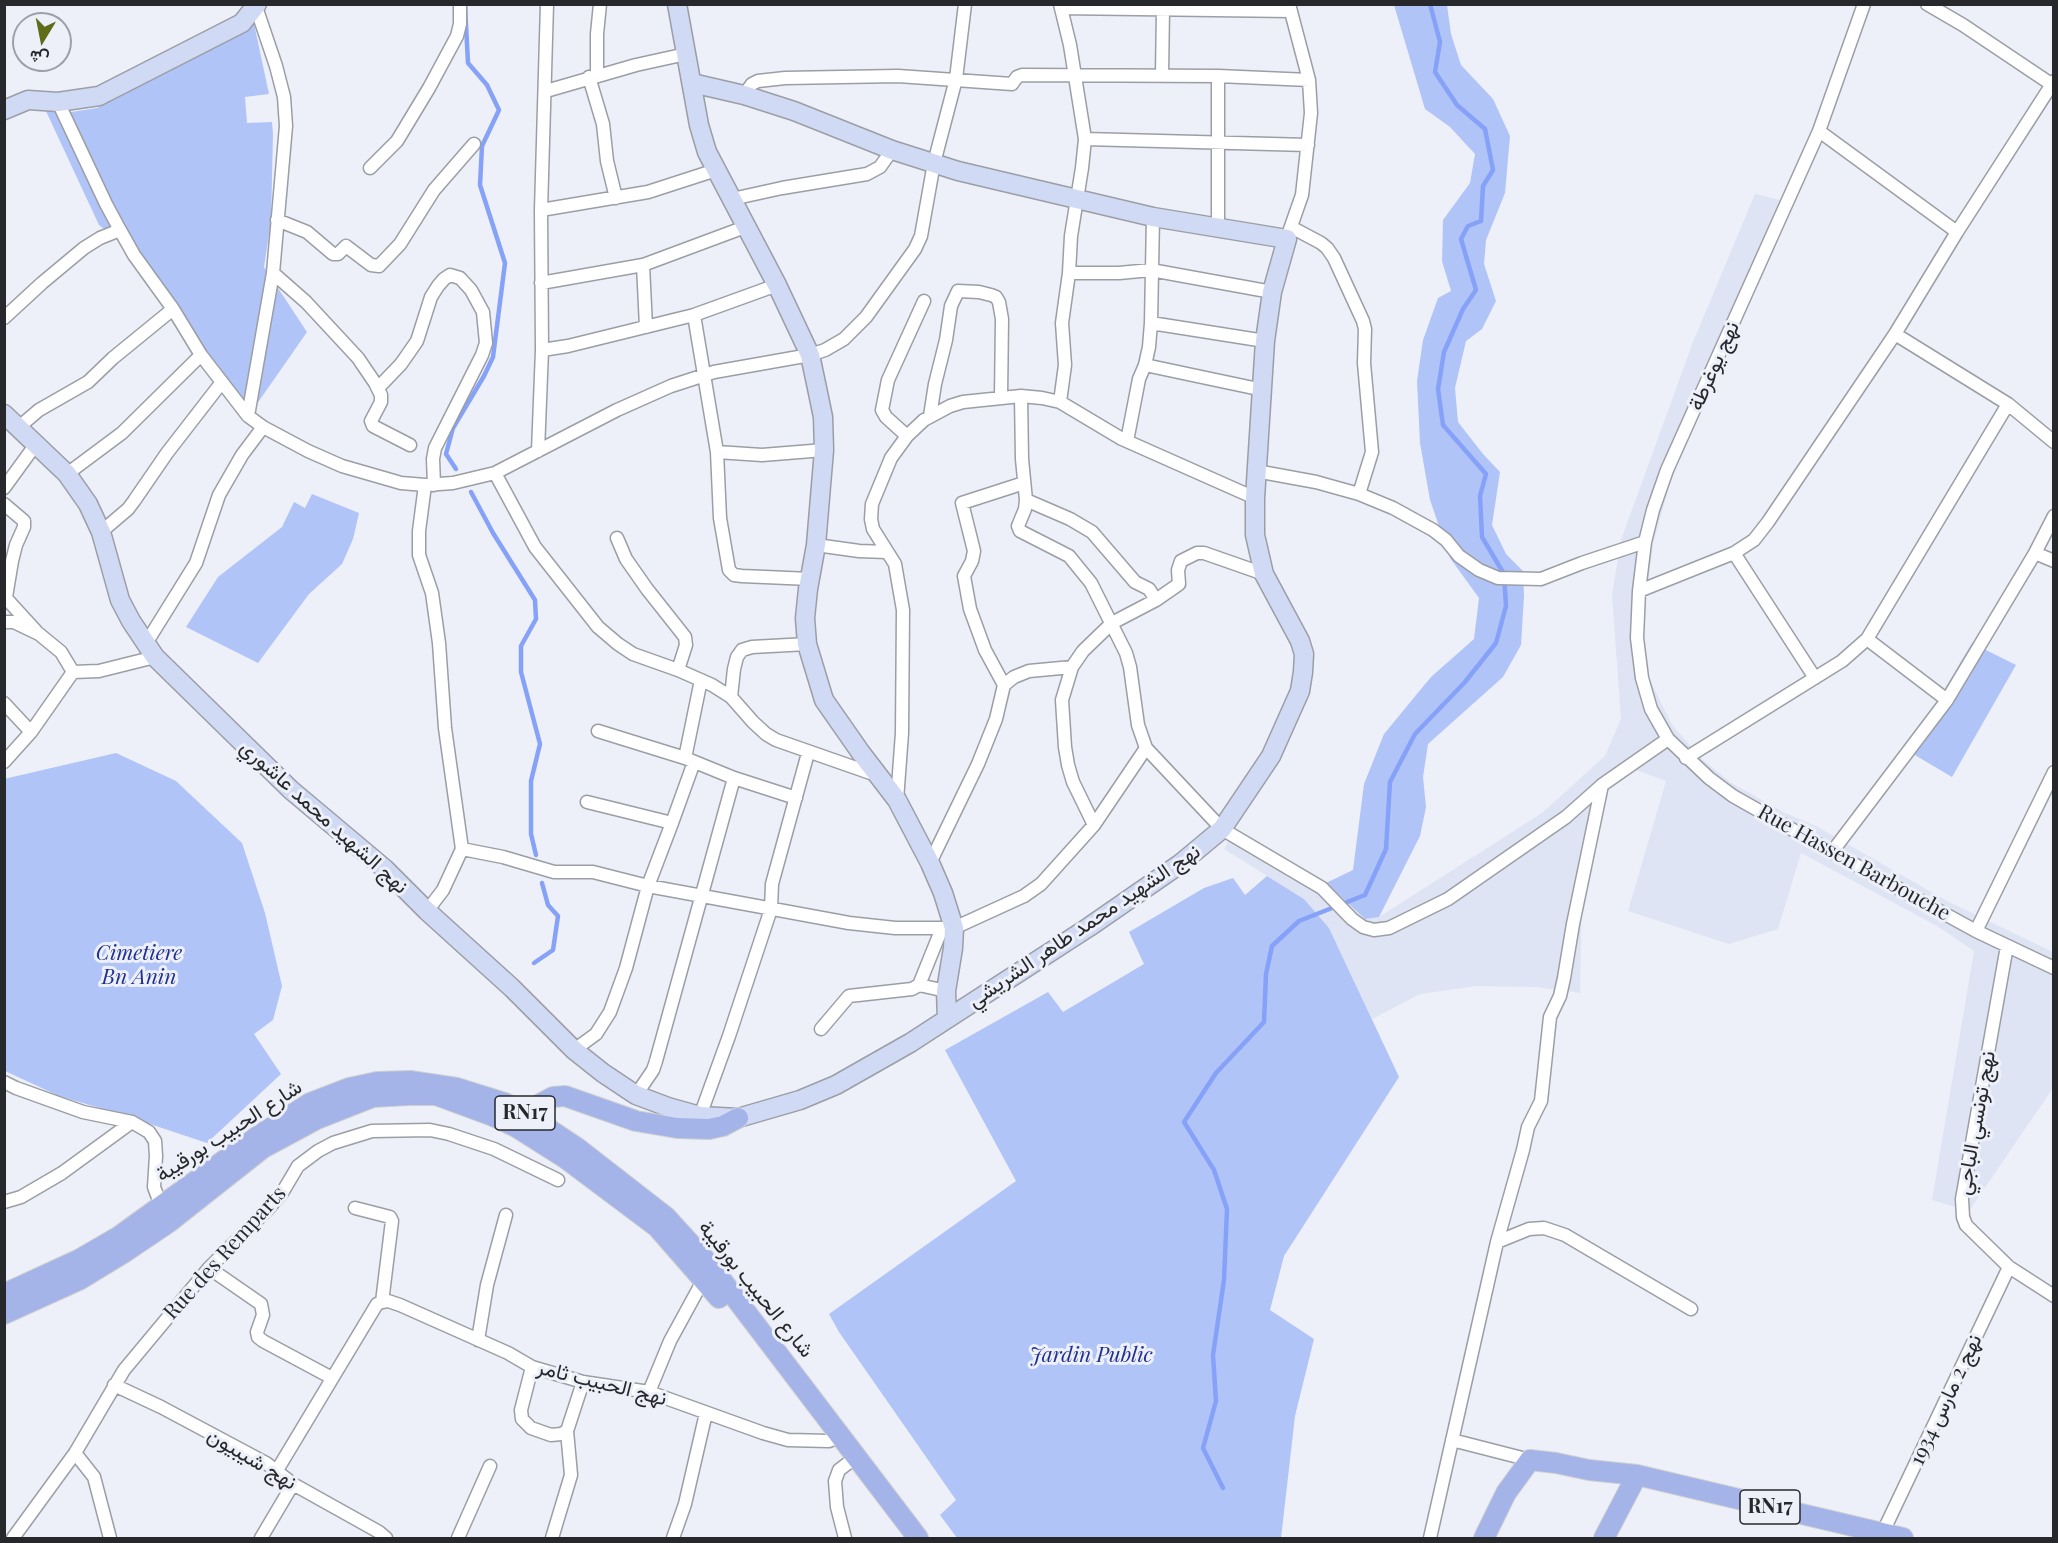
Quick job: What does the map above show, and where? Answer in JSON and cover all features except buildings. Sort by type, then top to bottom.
[{"type":"main road","name":"شارع الحبيب بورقيبة","points":[[4,1314],[79,1280],[164,1214],[255,1138],[310,1103],[349,1088],[410,1081],[437,1084],[485,1095],[506,1103],[521,1120],[584,1154],[666,1217],[835,1438],[906,1539]]},
{"type":"main road","points":[[521,1120],[553,1097],[565,1096],[636,1120],[677,1128],[709,1129],[738,1119]]},
{"type":"main road","name":"شارع الحبيب بورقيبة","points":[[4,1294],[80,1259],[164,1214]]},
{"type":"main road","name":"شارع الحبيب بورقيبة","points":[[851,1460],[918,1539]]},
{"type":"main road","points":[[1484,1539],[1506,1493],[1530,1460],[1556,1462],[1589,1470],[1637,1474],[1604,1539]]},
{"type":"main road","name":"RN17","points":[[1637,1474],[1903,1539]]},
{"type":"street","points":[[370,168],[397,141],[429,88],[457,36],[460,24],[460,4]]},
{"type":"street","points":[[538,451],[542,350],[542,210],[547,4]]},
{"type":"street","points":[[600,4],[593,76],[603,124],[607,161],[616,198]]},
{"type":"street","points":[[677,4],[699,125],[707,152],[777,285],[810,355],[823,417],[824,450],[816,545],[805,618],[807,644],[824,700],[897,800],[943,892],[953,948],[946,991],[947,1019]]},
{"type":"street","points":[[58,102],[106,204],[134,255],[173,309],[201,355],[249,416],[263,427],[342,466],[401,483],[429,485],[453,483],[495,473],[617,410],[671,386],[704,375],[810,355],[825,350],[844,339],[866,317],[915,249],[921,236],[934,163],[956,79],[965,4]]},
{"type":"street","name":"نهج يوغرطة","points":[[1668,739],[1651,709],[1642,678],[1637,638],[1639,591],[1645,542],[1653,510],[1667,470],[1819,131],[1863,4]]},
{"type":"street","points":[[1639,591],[1734,553],[1754,540],[1895,334],[2052,83],[1927,4]]},
{"type":"street","points":[[4,110],[28,100],[58,102],[99,96],[242,23],[256,6]]},
{"type":"street","points":[[249,416],[273,273],[286,126],[284,97],[256,6]]},
{"type":"street","points":[[1060,402],[1065,365],[1062,323],[1085,139],[1076,75],[1061,6],[1290,8],[1309,80],[1311,112],[1302,195],[1289,233]]},
{"type":"street","points":[[1162,8],[1162,76]]},
{"type":"street","points":[[546,91],[593,76],[686,54]]},
{"type":"street","points":[[744,95],[752,84],[758,81],[785,78],[898,76],[1012,84],[1018,75],[1218,76],[1309,80]]},
{"type":"street","points":[[1218,76],[1218,226]]},
{"type":"street","points":[[692,83],[744,95],[828,123],[892,150],[958,171],[1153,217],[1289,233],[1321,243],[1334,258],[1365,329],[1364,363],[1372,452],[1359,494]]},
{"type":"street","points":[[1819,131],[1957,232]]},
{"type":"street","points":[[1085,139],[1308,145]]},
{"type":"street","points":[[277,220],[307,232],[333,254],[338,254],[346,246],[371,265],[379,266],[400,244],[434,190],[474,144]]},
{"type":"street","points":[[732,199],[867,174],[880,167],[892,150]]},
{"type":"street","points":[[542,210],[648,192],[716,170]]},
{"type":"street","points":[[1127,441],[1139,379],[1149,347],[1153,217]]},
{"type":"street","points":[[541,283],[643,265],[746,227]]},
{"type":"street","points":[[4,318],[84,248],[120,230]]},
{"type":"street","name":"نهج الشهيد محمد طاهر الشريشي","points":[[738,1119],[800,1100],[836,1084],[910,1043],[1143,891],[1222,829],[1271,756],[1300,691],[1304,654],[1300,641],[1264,574],[1256,535],[1254,498],[1265,341],[1272,292],[1289,233]]},
{"type":"street","points":[[643,265],[645,327]]},
{"type":"street","points":[[1069,273],[1119,273],[1151,270],[1272,292]]},
{"type":"street","points":[[273,273],[306,302],[358,358],[378,388],[381,402],[371,421],[372,424],[380,431],[410,445]]},
{"type":"street","points":[[378,388],[401,364],[417,341],[431,297],[438,286],[450,275],[460,278],[471,290],[483,312],[486,343],[435,448],[419,531],[419,555],[432,593],[440,643],[446,728],[462,849],[442,890],[427,911]]},
{"type":"street","points":[[542,350],[568,346],[694,315],[777,285]]},
{"type":"street","points":[[930,416],[951,306],[958,291],[991,295],[999,302],[1002,319],[1001,397]]},
{"type":"street","points":[[907,436],[886,417],[882,410],[888,380],[924,301]]},
{"type":"street","points":[[19,427],[39,410],[88,382],[102,367],[173,309]]},
{"type":"street","points":[[694,315],[717,452],[720,518],[729,570],[734,575],[742,576],[810,579]]},
{"type":"street","points":[[1151,323],[1265,341]]},
{"type":"street","points":[[1895,334],[2008,404],[2054,442]]},
{"type":"street","points":[[67,474],[122,433],[201,355]]},
{"type":"street","points":[[1145,365],[1263,390]]},
{"type":"street","points":[[101,532],[128,509],[166,453],[222,382]]},
{"type":"street","points":[[1021,396],[1026,500],[1018,526],[1020,531],[1069,556],[1091,583],[1112,623],[1130,667],[1138,725],[1146,748],[1222,829],[1322,888],[1363,927],[1374,930],[1389,928],[1448,899],[1566,818],[1602,785],[1668,739]]},
{"type":"street","points":[[897,800],[902,733],[903,610],[895,564],[873,529],[872,504],[891,458],[907,436],[930,416],[950,406],[1001,397],[1021,396],[1060,402],[1127,441],[1254,498]]},
{"type":"street","points":[[1686,758],[1842,661],[1867,639],[2008,404]]},
{"type":"street","name":"نهج الشهيد محمد عاشوري","points":[[4,414],[67,474],[88,504],[101,532],[120,600],[150,651],[291,790],[385,869],[427,911],[512,988],[574,1050],[603,1073],[636,1095],[668,1107],[700,1116],[738,1119]]},
{"type":"street","points":[[73,672],[99,671],[150,651],[196,563],[219,495],[236,464],[263,427]]},
{"type":"street","points":[[4,488],[36,444]]},
{"type":"street","points":[[717,452],[762,454],[824,450]]},
{"type":"street","points":[[1256,471],[1316,482],[1359,494],[1393,508],[1433,530],[1479,570],[1498,578],[1541,579],[1645,542]]},
{"type":"street","points":[[495,473],[535,547],[598,627],[633,654],[701,680],[731,697],[766,734],[776,740],[808,753],[880,776]]},
{"type":"street","points":[[1004,686],[985,650],[970,609],[964,576],[972,561],[974,551],[962,502],[1024,483]]},
{"type":"street","points":[[1026,500],[1070,519],[1092,532],[1135,582],[1149,589],[1156,600]]},
{"type":"street","points":[[4,504],[24,521],[12,561],[5,597],[39,634],[61,652],[73,672]]},
{"type":"street","points":[[1832,852],[1947,700],[2035,553],[2054,516]]},
{"type":"street","points":[[617,538],[626,559],[646,589],[685,637],[686,645],[678,670]]},
{"type":"street","points":[[816,545],[887,552]]},
{"type":"street","points":[[1094,825],[1073,782],[1065,747],[1062,700],[1072,667],[1083,651],[1112,623],[1156,600],[1179,584],[1178,570],[1181,561],[1197,553],[1217,556],[1264,574]]},
{"type":"street","points":[[1734,553],[1815,678]]},
{"type":"street","points":[[2035,553],[2054,561]]},
{"type":"street","points":[[4,622],[14,622],[39,634]]},
{"type":"street","points":[[1867,639],[1947,700]]},
{"type":"street","points":[[731,697],[736,657],[742,650],[752,647],[807,644]]},
{"type":"street","points":[[930,863],[978,764],[996,719],[1004,686],[1014,677],[1029,671],[1072,667]]},
{"type":"street","points":[[4,762],[31,732],[73,672]]},
{"type":"street","points":[[574,1050],[596,1034],[610,1012],[626,968],[648,886],[672,823],[689,760],[701,680]]},
{"type":"street","points":[[4,703],[31,732]]},
{"type":"street","points":[[598,731],[796,798]]},
{"type":"street","name":"Rue Hassen Barbouche","points":[[1668,739],[1686,758],[1733,796],[1976,931],[2054,968]]},
{"type":"street","points":[[462,849],[503,857],[554,872],[593,872],[648,886],[849,923],[895,928],[948,928],[1023,896],[1041,884],[1094,825],[1146,748]]},
{"type":"street","points":[[700,1116],[771,909],[772,884],[808,753]]},
{"type":"street","points":[[1976,931],[2054,772]]},
{"type":"street","points":[[636,1095],[656,1061],[734,778]]},
{"type":"street","points":[[1430,1539],[1497,1242],[1528,1127],[1541,1101],[1550,1017],[1560,996],[1602,785]]},
{"type":"street","points":[[587,802],[672,823]]},
{"type":"street","points":[[821,1029],[849,996],[912,989],[919,985],[948,928]]},
{"type":"street","name":"نهج تونسي الباجي","points":[[2007,946],[1962,1207],[1966,1225],[2009,1267],[2054,1296]]},
{"type":"street","points":[[919,985],[946,991]]},
{"type":"street","points":[[4,1082],[83,1112],[132,1122],[149,1132],[154,1141],[156,1156],[154,1187],[164,1214]]},
{"type":"street","points":[[4,1202],[21,1197],[62,1173],[132,1122]]},
{"type":"street","name":"Rue des Remparts","points":[[13,1539],[75,1453],[124,1370],[209,1268],[282,1193],[297,1166],[333,1143],[372,1131],[430,1130],[449,1134],[504,1154],[558,1180]]},
{"type":"street","points":[[276,1472],[377,1304],[382,1302],[392,1221],[390,1217],[355,1208]]},
{"type":"street","points":[[478,1340],[488,1285],[506,1215]]},
{"type":"street","points":[[1497,1242],[1529,1229],[1544,1228],[1565,1236],[1691,1309]]},
{"type":"street","name":"نهج 2 مارس 1934","points":[[1882,1534],[2009,1267]]},
{"type":"street","points":[[209,1268],[261,1304],[263,1315],[257,1332],[258,1337],[332,1378]]},
{"type":"street","points":[[649,1392],[670,1341],[707,1272]]},
{"type":"street","name":"نهج الحبيب ثامر","points":[[382,1302],[388,1301],[400,1305],[508,1353],[532,1367],[583,1382],[649,1392],[788,1440],[835,1438]]},
{"type":"street","points":[[532,1367],[520,1410],[522,1419],[531,1428],[551,1435],[567,1431]]},
{"type":"street","points":[[552,1539],[571,1475],[567,1431],[583,1382]]},
{"type":"street","name":"نهج شيبيون","points":[[114,1385],[161,1407],[266,1464],[292,1484],[379,1532],[386,1539]]},
{"type":"street","points":[[673,1539],[685,1504],[706,1413]]},
{"type":"street","points":[[1452,1440],[1530,1460]]},
{"type":"street","points":[[75,1453],[94,1477],[110,1539]]},
{"type":"street","points":[[845,1539],[834,1490],[837,1474],[851,1460]]},
{"type":"street","points":[[458,1539],[489,1466]]},
{"type":"street","points":[[261,1539],[292,1484]]},
{"type":"shaded area","points":[[1755,194],[1784,201],[1671,479],[1653,544],[1641,635],[1648,676],[1672,725],[1702,759],[1730,782],[1785,813],[1816,826],[1947,901],[2053,952],[2053,1088],[1969,1211],[1932,1200],[1974,951],[1937,926],[1801,853],[1778,929],[1729,944],[1628,911],[1666,781],[1633,769],[1602,796],[1582,890],[1580,993],[1536,987],[1477,986],[1420,994],[1372,1019],[1329,928],[1304,899],[1224,849],[1235,829],[1326,883],[1364,919],[1379,917],[1542,813],[1605,756],[1621,719],[1612,595],[1621,540],[1693,342]]},
{"type":"green space","points":[[1394,5],[1447,5],[1451,34],[1461,65],[1493,99],[1510,136],[1505,193],[1486,240],[1484,264],[1496,301],[1482,329],[1466,341],[1455,388],[1458,422],[1500,472],[1492,525],[1506,554],[1523,571],[1524,596],[1521,645],[1503,677],[1428,744],[1423,777],[1426,807],[1420,836],[1379,917],[1365,919],[1326,883],[1353,870],[1364,784],[1384,734],[1431,677],[1474,639],[1479,598],[1450,558],[1430,500],[1420,443],[1417,381],[1423,340],[1438,298],[1451,291],[1442,261],[1443,220],[1470,183],[1475,154],[1450,127],[1425,109]]},
{"type":"green space","points":[[253,19],[269,94],[245,97],[247,123],[272,122],[273,134],[271,221],[264,267],[307,332],[252,411],[217,381],[133,252],[99,225],[45,109],[71,112],[97,108]]},
{"type":"green space","points":[[312,494],[359,513],[353,539],[342,564],[309,594],[258,663],[186,627],[218,577],[282,527],[294,502],[305,508]]},
{"type":"green space","points":[[1972,643],[2016,665],[1952,777],[1908,751]]},
{"type":"green space","name":"Cimetiere Bn Anin","points":[[116,753],[176,781],[242,843],[265,913],[282,986],[273,1020],[254,1034],[281,1074],[207,1143],[59,1096],[5,1071],[4,779]]},
{"type":"green space","name":"Jardin Public","points":[[1267,876],[1304,899],[1329,928],[1399,1077],[1284,1256],[1270,1310],[1314,1339],[1295,1416],[1281,1538],[957,1538],[940,1515],[956,1500],[839,1332],[829,1314],[1016,1181],[945,1050],[1048,992],[1063,1012],[1144,964],[1129,932],[1204,888],[1233,878],[1245,895]]},
{"type":"waterway","points":[[1223,1488],[1203,1448],[1216,1401],[1213,1355],[1224,1280],[1227,1209],[1214,1170],[1184,1122],[1216,1073],[1264,1022],[1266,974],[1272,946],[1299,921],[1365,895],[1386,849],[1390,782],[1415,734],[1465,682],[1496,643],[1506,606],[1504,574],[1482,537],[1480,496],[1486,474],[1443,425],[1438,389],[1444,352],[1463,309],[1476,290],[1461,239],[1468,226],[1481,221],[1483,186],[1493,170],[1485,129],[1457,105],[1435,72],[1440,42],[1430,4]]},
{"type":"waterway","points":[[456,469],[446,454],[453,428],[493,357],[505,263],[480,185],[482,146],[499,110],[487,85],[468,63],[465,6]]},
{"type":"waterway","points":[[471,492],[493,533],[535,600],[536,619],[521,646],[521,672],[540,744],[531,781],[531,834],[536,855]]},
{"type":"waterway","points":[[534,963],[553,950],[558,916],[548,905],[542,883]]}]
